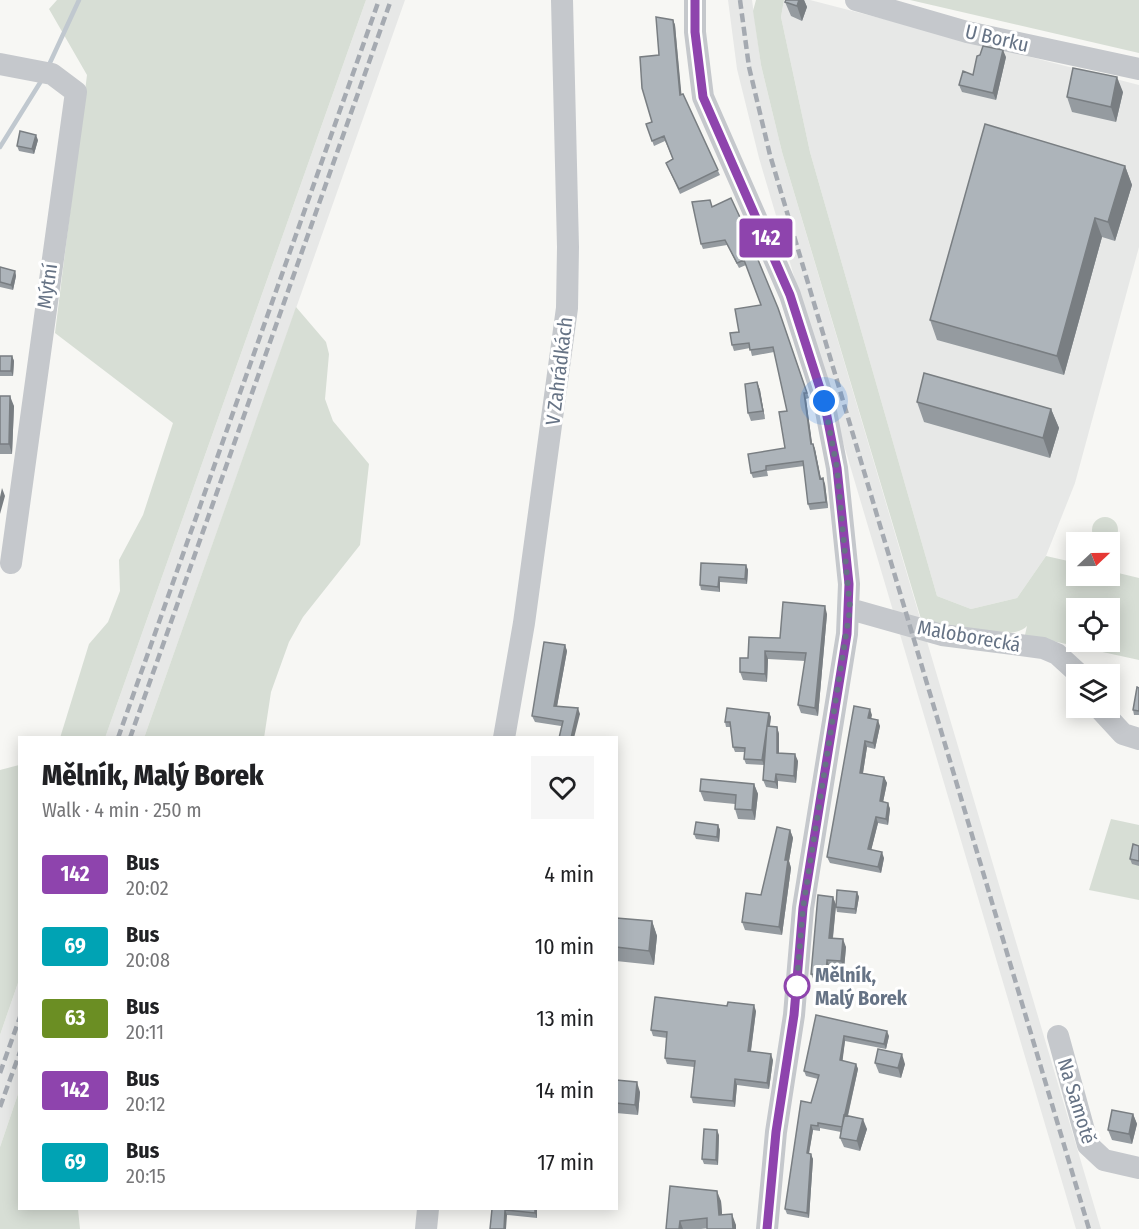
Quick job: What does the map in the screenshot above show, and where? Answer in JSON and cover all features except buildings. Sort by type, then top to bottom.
[{"type":"street","name":"V Zahrádkách","points":[[504,736],[524,623],[567,308],[568,247],[562,0]]},
{"type":"street","points":[[695,0],[695,32],[703,97],[790,295],[824,401],[837,468],[850,609],[803,908],[794,1015],[776,1132],[767,1229]]},
{"type":"street","name":"U Borku","points":[[856,0],[967,32],[1139,69]]},
{"type":"street","name":"Mýtní","points":[[0,64],[52,74],[76,92],[11,563]]},
{"type":"street","name":"Maloborecká","points":[[850,609],[942,635],[1043,648],[1063,658],[1069,664]]},
{"type":"street","points":[[1106,718],[1123,734],[1139,739]]},
{"type":"street","name":"Na Samotě","points":[[1058,1036],[1088,1145],[1097,1156],[1104,1160],[1139,1168]]},
{"type":"street","points":[[426,1229],[428,1210]]},
{"type":"shaded area","points":[[57,0],[366,0],[106,736],[61,736],[89,644],[108,622],[120,591],[119,560],[143,515],[173,423],[55,333],[87,75],[49,9]]},
{"type":"shaded area","points":[[366,0],[405,0],[145,736],[106,736]]},
{"type":"shaded area","points":[[728,0],[752,0],[761,65],[782,152],[1101,1229],[1076,1229],[759,158],[737,69]]},
{"type":"shaded area","points":[[756,0],[784,0],[781,17],[810,152],[937,596],[971,609],[1017,598],[1046,556],[1066,561],[1066,586],[1120,586],[1120,573],[1139,578],[1139,660],[1103,652],[1120,652],[1120,598],[1066,598],[1066,644],[1025,635],[1027,626],[1018,631],[992,633],[959,629],[921,619],[782,152],[761,65],[753,11]]},
{"type":"shaded area","points":[[784,0],[810,0],[1139,85],[1139,247],[1075,483],[1046,556],[1017,598],[971,609],[937,596],[810,152],[781,17]]},
{"type":"shaded area","points":[[910,0],[1139,0],[1139,53]]},
{"type":"shaded area","points":[[296,307],[326,342],[329,354],[325,399],[333,421],[369,464],[360,545],[303,617],[289,642],[271,692],[264,736],[145,736]]},
{"type":"shaded area","points":[[1100,518],[1110,518],[1117,525],[1118,532],[1092,532],[1093,525]]},
{"type":"shaded area","points":[[18,765],[18,983],[0,1035],[0,770]]},
{"type":"shaded area","points":[[1111,819],[1139,825],[1139,900],[1089,890]]},
{"type":"shaded area","points":[[18,983],[18,1094],[0,1147],[0,1035]]},
{"type":"shaded area","points":[[18,1094],[18,1210],[78,1210],[80,1229],[0,1229],[0,1147]]},
{"type":"waterway","points":[[48,67],[79,0]]},
{"type":"waterway","points":[[0,147],[43,78]]},
{"type":"railway","points":[[119,736],[379,0]]},
{"type":"railway","points":[[131,736],[391,0]]},
{"type":"railway","points":[[740,0],[749,67],[770,155],[1089,1229]]},
{"type":"railway","points":[[0,1073],[18,1023]]},
{"type":"railway","points":[[0,1107],[18,1058]]},
{"type":"bus line","name":"142","points":[[695,0],[698,69],[703,97],[760,222],[790,295],[824,401],[837,468],[849,584],[850,609],[847,634],[803,908],[794,1015],[770,1178],[767,1229]]},
{"type":"place","name":"Mělník, Malý Borek","points":[[797,986]]},
{"type":"route","points":[[797,986],[796,993],[803,908],[850,609],[837,468],[824,401]]}]
